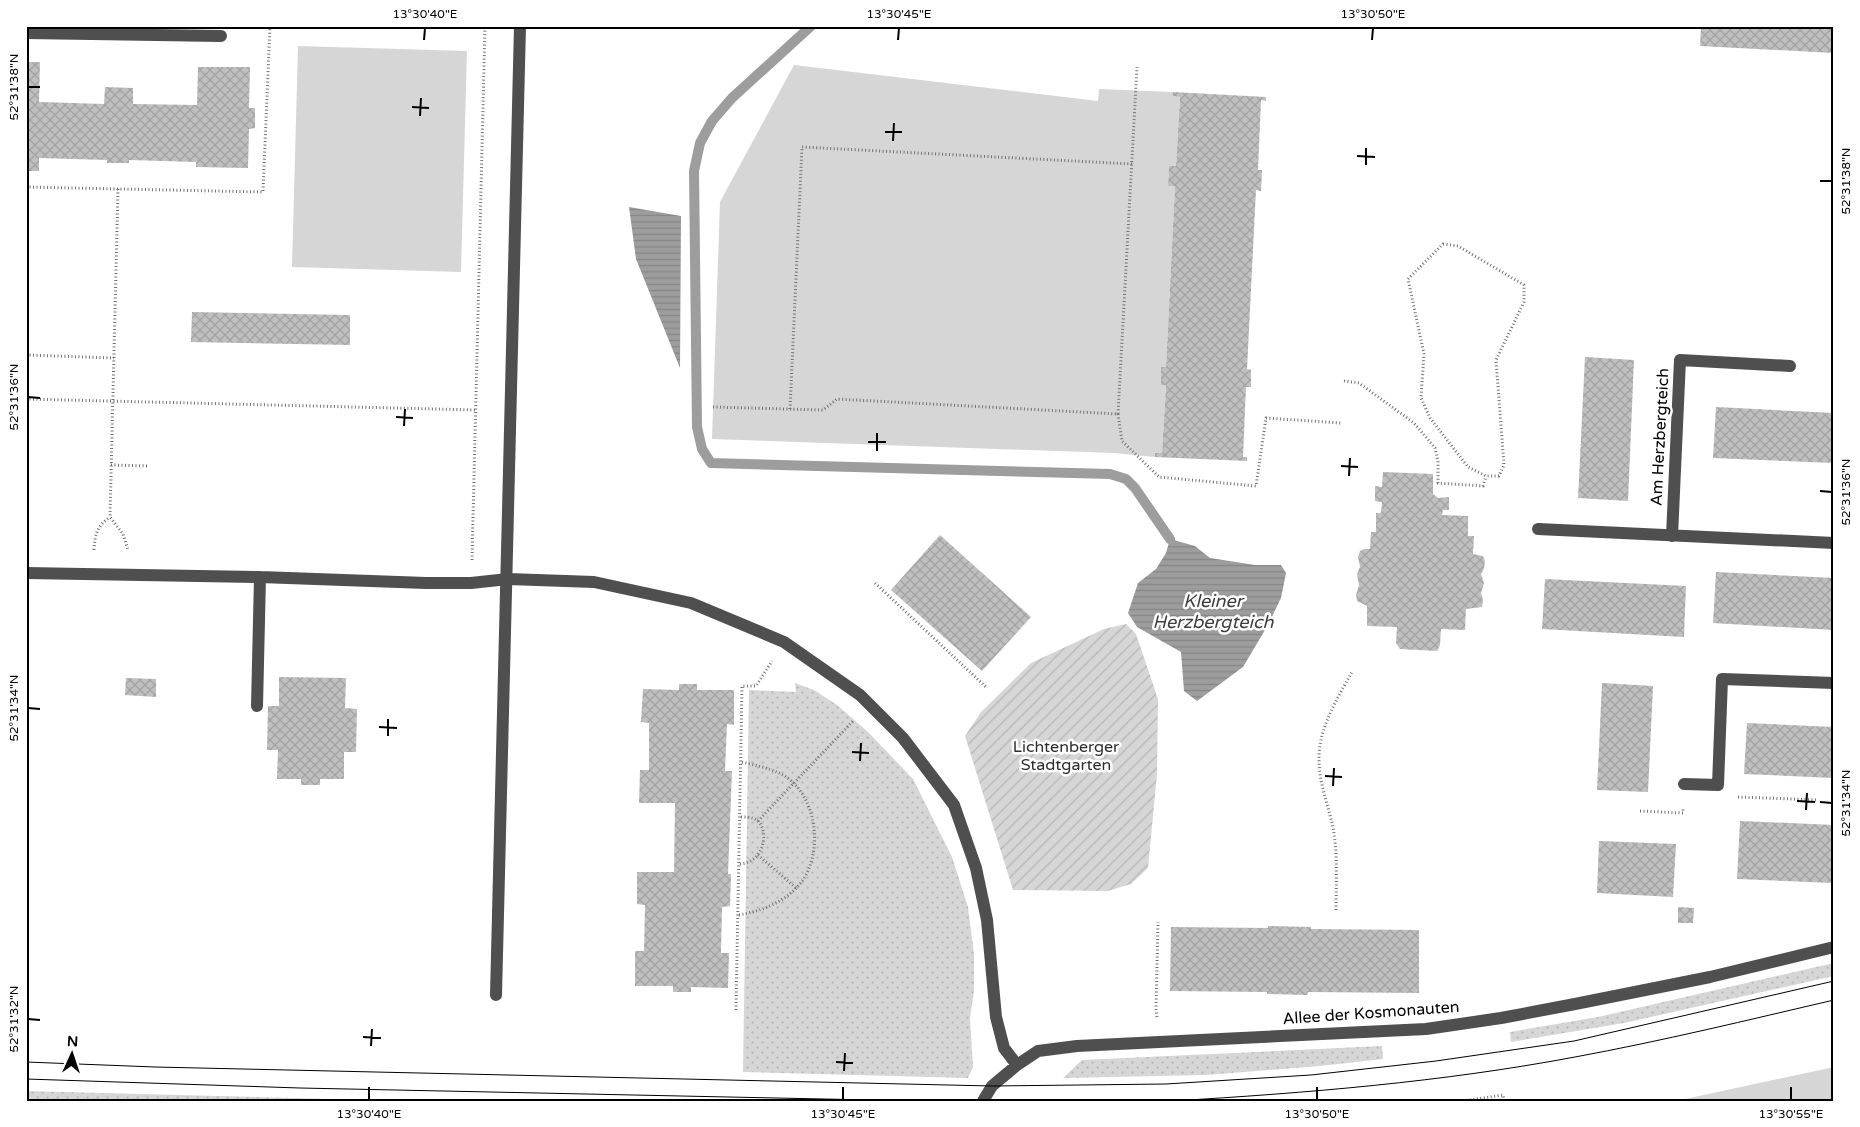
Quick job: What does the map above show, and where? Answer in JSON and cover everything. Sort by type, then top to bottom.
[{"type":"street","points":[[496,995],[508,579],[520,26]]},
{"type":"street","points":[[26,32],[221,36]]},
{"type":"street","name":"Am Herzbergteich","points":[[1672,536],[1680,360],[1790,366]]},
{"type":"street","points":[[1538,529],[1834,543]]},
{"type":"street","points":[[26,572],[471,583],[508,579],[594,582],[691,603],[784,642],[860,695],[903,738],[954,804],[976,868],[987,920],[996,1017],[1004,1048],[1017,1065]]},
{"type":"street","points":[[257,706],[260,577]]},
{"type":"street","points":[[1684,784],[1718,785],[1722,679],[1834,683]]},
{"type":"street","name":"Allee der Kosmonauten","points":[[984,1101],[992,1086],[1017,1065],[1038,1051],[1077,1046],[1426,1028],[1492,1019],[1710,977],[1834,947]]},
{"type":"path","points":[[26,187],[264,192],[270,26]]},
{"type":"path","points":[[471,583],[485,26]]},
{"type":"path","points":[[1137,66],[1118,414],[1122,441],[1160,477],[1256,486],[1266,418],[1341,422]]},
{"type":"path","points":[[790,409],[802,148],[1132,164]]},
{"type":"path","points":[[118,189],[110,517],[123,534],[128,548],[126,574]]},
{"type":"path","points":[[1443,244],[1458,246],[1524,286],[1524,302],[1496,360],[1504,465],[1500,476],[1486,476],[1468,467],[1430,418],[1421,398],[1424,354],[1408,279],[1443,244]]},
{"type":"path","points":[[26,355],[114,358]]},
{"type":"path","points":[[1344,381],[1359,383],[1414,423],[1435,448],[1438,461],[1438,483],[1483,486],[1486,476]]},
{"type":"path","points":[[26,399],[476,410]]},
{"type":"path","points":[[713,407],[823,410],[837,399],[1118,414]]},
{"type":"path","points":[[111,465],[150,466]]},
{"type":"path","points":[[93,574],[95,534],[100,524],[110,517]]},
{"type":"path","points":[[875,583],[987,688]]},
{"type":"path","points":[[736,1010],[742,686],[756,686],[784,642]]},
{"type":"path","points":[[1336,910],[1336,856],[1333,828],[1321,781],[1318,759],[1323,734],[1332,707],[1352,672]]},
{"type":"path","points":[[758,820],[870,705]]},
{"type":"path","points":[[738,915],[769,907],[796,888],[801,883],[809,865],[815,845],[814,822],[809,802],[782,775],[759,766],[741,762]]},
{"type":"path","points":[[1640,811],[1683,812],[1684,784]]},
{"type":"path","points":[[1718,785],[1718,796],[1818,800]]},
{"type":"path","points":[[740,817],[758,820],[762,829],[763,841],[758,855],[748,863],[740,864]]},
{"type":"path","points":[[758,855],[796,888]]},
{"type":"path","points":[[1157,1017],[1158,922]]},
{"type":"path","points":[[1463,1101],[1503,1095],[1504,1101]]},
{"type":"green space","points":[[298,46],[467,51],[461,272],[292,267]]},
{"type":"green space","points":[[794,65],[1098,101],[1099,89],[1173,92],[1173,96],[1180,97],[1176,166],[1169,166],[1168,185],[1175,186],[1166,367],[1161,367],[1161,384],[1166,385],[1162,453],[1155,457],[1114,453],[712,439],[720,202]]},
{"type":"green space","name":"Lichtenberger Stadtgarten","points":[[1126,624],[1136,634],[1158,699],[1157,774],[1148,868],[1131,884],[1108,891],[1013,890],[965,736],[981,712],[1031,663],[1104,629]]},
{"type":"green space","points":[[795,683],[814,690],[837,705],[868,732],[913,779],[952,857],[968,907],[974,954],[974,991],[970,1018],[973,1067],[968,1078],[743,1072],[749,690],[796,692]]},
{"type":"green space","points":[[1834,963],[1834,976],[1624,1023],[1511,1042],[1510,1032],[1598,1017]]},
{"type":"green space","points":[[1382,1046],[1383,1059],[1320,1066],[1206,1075],[1063,1078],[1082,1060]]},
{"type":"green space","points":[[1834,1067],[1834,1101],[1676,1101]]},
{"type":"green space","points":[[26,1091],[411,1101],[46,1101],[26,1100]]},
{"type":"water","points":[[629,207],[681,216],[680,368],[636,259]]},
{"type":"water","name":"Kleiner Herzbergteich","points":[[1170,539],[1195,546],[1210,558],[1255,565],[1281,565],[1286,573],[1281,598],[1268,625],[1243,667],[1197,701],[1184,691],[1181,652],[1137,627],[1128,613],[1138,583],[1156,569],[1166,553]]},
{"type":"building","points":[[1701,26],[1834,26],[1834,53],[1700,46]]},
{"type":"building","points":[[26,62],[40,62],[39,102],[104,104],[105,87],[133,88],[133,104],[197,105],[198,67],[250,67],[249,108],[255,108],[255,128],[249,129],[248,168],[196,167],[196,162],[129,160],[129,163],[107,163],[107,160],[39,158],[39,171],[26,171]]},
{"type":"building","points":[[1173,92],[1266,97],[1266,101],[1261,100],[1258,170],[1262,170],[1261,191],[1256,190],[1247,369],[1251,370],[1251,387],[1246,387],[1243,457],[1247,457],[1247,461],[1155,457],[1155,453],[1162,453],[1166,385],[1161,385],[1161,367],[1166,367],[1175,186],[1168,186],[1169,166],[1176,166],[1180,97],[1173,96]]},
{"type":"building","points":[[192,312],[350,315],[350,345],[191,342]]},
{"type":"building","points":[[1585,357],[1634,360],[1628,501],[1578,498]]},
{"type":"building","points":[[1716,407],[1834,413],[1834,463],[1713,458]]},
{"type":"building","points":[[1383,472],[1433,474],[1433,494],[1438,498],[1449,497],[1449,510],[1443,510],[1442,515],[1468,516],[1468,536],[1474,536],[1473,554],[1483,556],[1485,561],[1481,574],[1484,583],[1481,593],[1482,607],[1466,609],[1465,630],[1441,629],[1440,645],[1437,651],[1400,649],[1396,643],[1397,627],[1367,626],[1367,606],[1357,601],[1356,595],[1359,585],[1357,574],[1360,567],[1358,557],[1360,551],[1370,549],[1371,532],[1376,532],[1376,513],[1381,513],[1382,502],[1375,501],[1375,486],[1382,487]]},
{"type":"building","points":[[940,535],[1031,617],[982,671],[891,590]]},
{"type":"building","points":[[1716,572],[1834,578],[1834,630],[1713,623]]},
{"type":"building","points":[[1545,579],[1686,586],[1684,637],[1542,629]]},
{"type":"building","points":[[279,677],[346,678],[345,708],[357,709],[356,752],[344,752],[344,779],[320,779],[320,785],[301,785],[301,779],[277,779],[278,750],[267,750],[268,706],[279,706]]},
{"type":"building","points":[[126,678],[156,679],[156,697],[125,695]]},
{"type":"building","points":[[1602,683],[1653,686],[1648,792],[1597,790]]},
{"type":"building","points":[[679,684],[697,684],[697,690],[734,690],[734,725],[727,724],[725,771],[732,771],[728,874],[731,874],[730,906],[722,907],[721,953],[729,953],[728,988],[691,987],[691,992],[673,992],[673,986],[635,986],[635,951],[644,951],[645,905],[637,904],[637,872],[674,872],[675,803],[639,803],[640,770],[649,770],[649,723],[641,722],[643,689],[679,690]]},
{"type":"building","points":[[1747,723],[1834,727],[1834,778],[1744,774]]},
{"type":"building","points":[[1740,821],[1834,825],[1834,883],[1737,879]]},
{"type":"building","points":[[1599,841],[1676,844],[1673,897],[1597,893]]},
{"type":"building","points":[[1678,907],[1694,908],[1693,923],[1678,923]]},
{"type":"building","points":[[1268,926],[1311,927],[1311,929],[1419,930],[1419,993],[1308,992],[1307,995],[1267,994],[1267,992],[1170,991],[1171,927],[1268,928]]},
{"type":"waterway","points":[[811,26],[732,98],[712,121],[700,143],[694,171],[697,427],[702,449],[711,463],[1110,474],[1126,479],[1135,488],[1170,539]]},
{"type":"tram line","points":[[26,1062],[155,1067],[992,1086],[1166,1084],[1311,1075],[1436,1061],[1574,1041],[1834,981]]},
{"type":"tram line","points":[[1172,1101],[1425,1080],[1525,1066],[1640,1044],[1834,1000]]},
{"type":"tram line","points":[[26,1079],[300,1088],[919,1101]]}]
